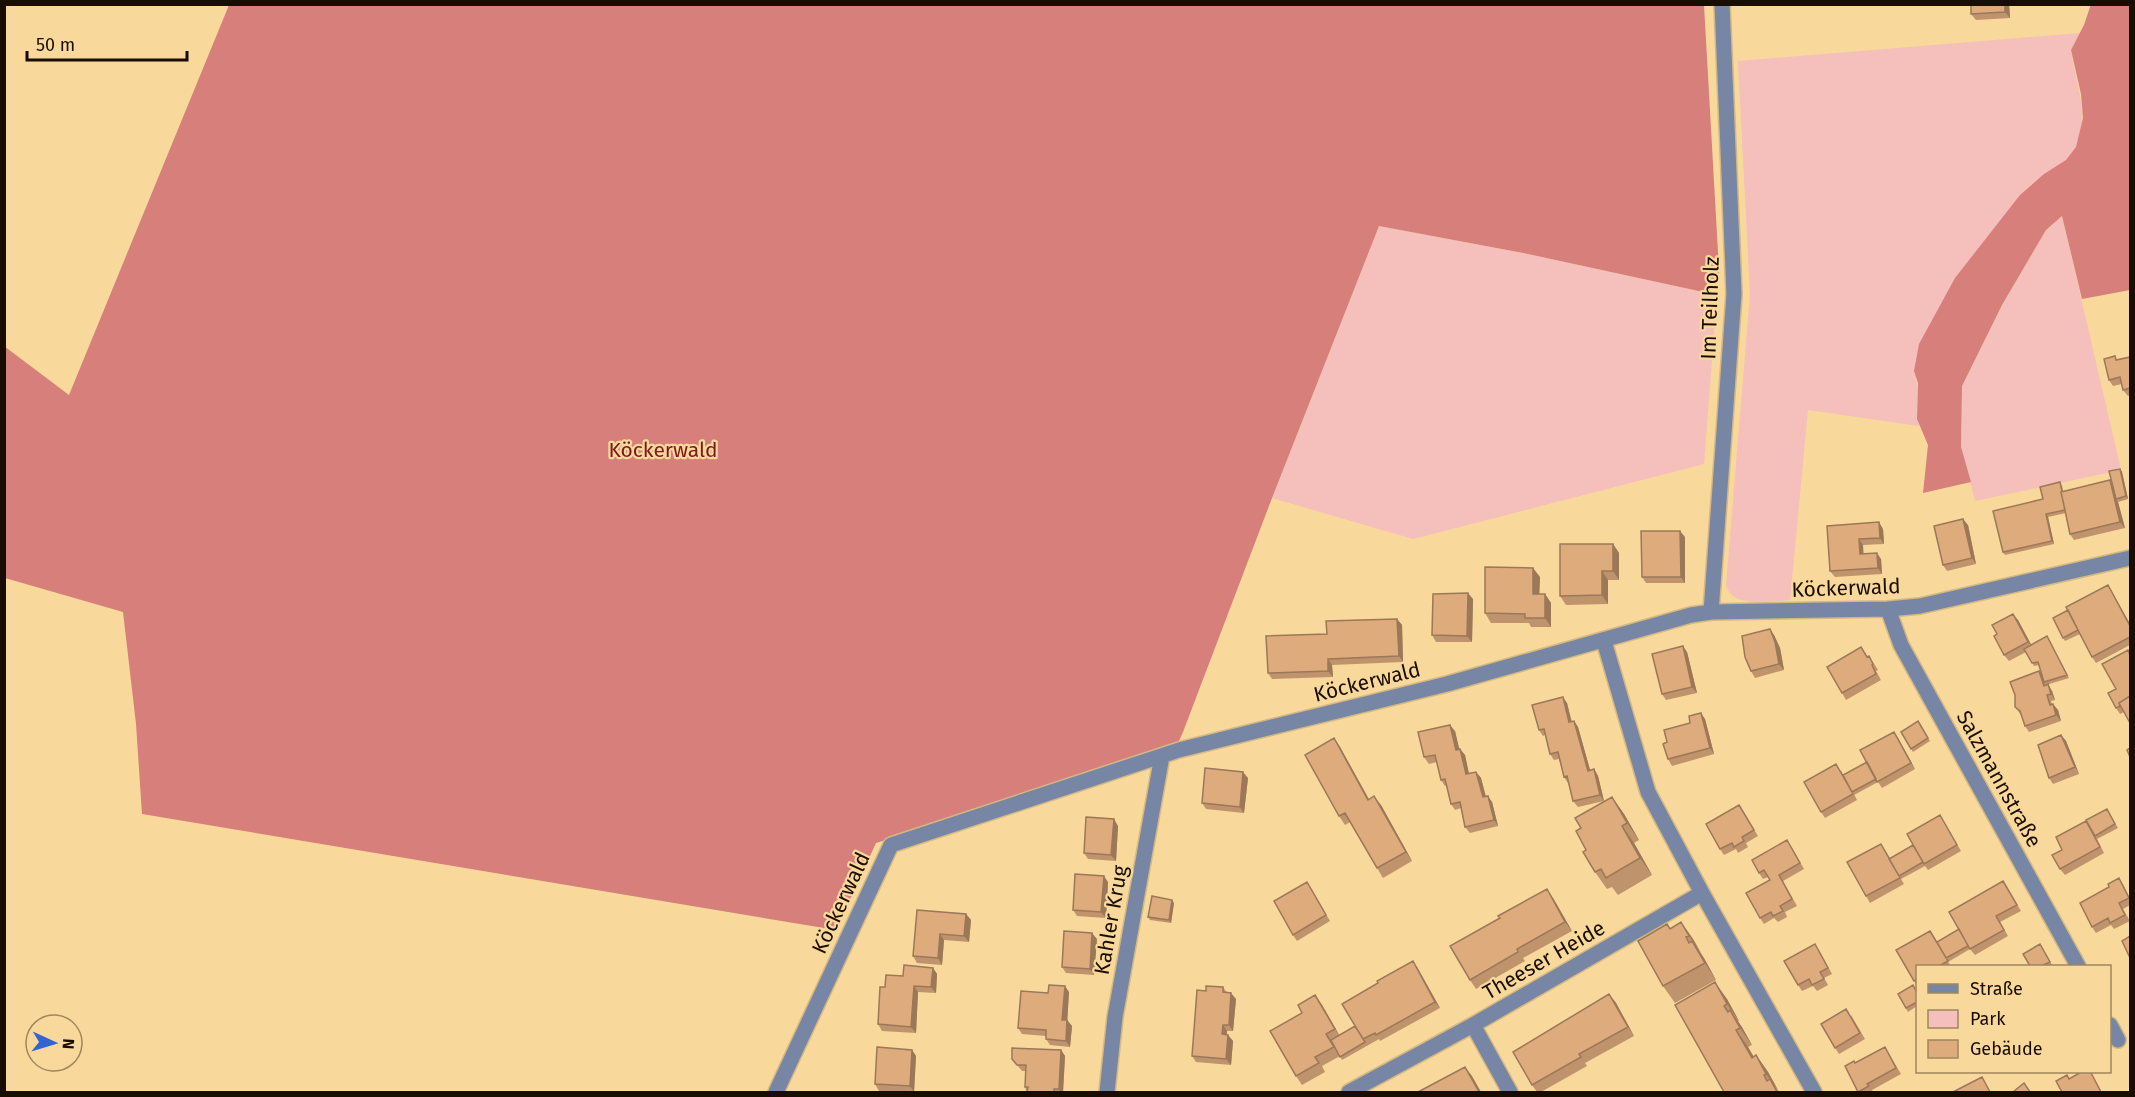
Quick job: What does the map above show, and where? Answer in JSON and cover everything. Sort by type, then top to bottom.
[{"type":"street","name":"Im Teilholz","points":[[1711,612],[1734,294],[1722,4]]},
{"type":"street","name":"Köckerwald","points":[[776,1092],[891,845],[1209,742],[1437,686],[1691,615],[1711,612],[1888,609],[1920,606],[2130,558]]},
{"type":"street","name":"Salzmannstraße","points":[[1888,609],[1901,645],[2077,965]]},
{"type":"street","points":[[1604,641],[1643,779],[1702,893],[1814,1092]]},
{"type":"street","name":"Kahler Krug","points":[[1107,1092],[1115,1017],[1162,756]]},
{"type":"street","name":"Theeser Heide","points":[[1510,1092],[1473,1025],[1702,893]]},
{"type":"street","points":[[1349,1092],[1473,1025]]},
{"type":"street","points":[[2111,1028],[2118,1040]]},
{"type":"green space","points":[[2091,4],[2130,5],[2130,290],[2082,299],[2062,216],[2046,230],[2002,305],[1962,386],[1961,447],[1971,482],[1923,493],[1928,445],[1917,419],[1918,383],[1914,371],[1919,344],[1955,278],[2020,195],[2044,174],[2066,160],[2076,147],[2083,118],[2081,94],[2071,50],[2084,25]]},
{"type":"green space","name":"Köckerwald","points":[[229,5],[1704,5],[1719,270],[1717,295],[1528,254],[1379,226],[1174,752],[876,843],[836,930],[142,814],[136,724],[123,612],[5,578],[4,346],[69,395]]},
{"type":"green space","points":[[2080,33],[2071,50],[2082,106],[2081,133],[2076,146],[2066,160],[2020,195],[1914,371],[1919,426],[1808,410],[1790,600],[1753,602],[1736,598],[1726,585],[1750,295],[1738,61]]},
{"type":"green space","points":[[2062,216],[2121,470],[1975,501],[1961,447],[1962,386],[2002,305],[2046,230]]},
{"type":"green space","points":[[1379,226],[1528,254],[1717,295],[1704,464],[1413,539],[1272,498]]},
{"type":"building","points":[[1971,4],[2005,4],[2005,12],[1971,14]]},
{"type":"building","points":[[2115,356],[2116,360],[2130,357],[2130,388],[2123,390],[2120,377],[2109,380],[2104,359]]},
{"type":"building","points":[[2120,469],[2126,496],[2116,499],[2109,471]]},
{"type":"building","points":[[2110,480],[2120,522],[2070,534],[2061,492]]},
{"type":"building","points":[[2060,482],[2065,510],[2046,514],[2052,541],[2003,552],[1993,511],[2043,499],[2040,487]]},
{"type":"building","points":[[1963,519],[1972,558],[1943,565],[1934,526]]},
{"type":"building","points":[[1879,522],[1880,538],[1859,539],[1860,554],[1877,553],[1878,568],[1830,571],[1827,526]]},
{"type":"building","points":[[1641,531],[1680,531],[1681,577],[1642,577]]},
{"type":"building","points":[[1560,544],[1613,544],[1613,571],[1602,571],[1602,595],[1560,596]]},
{"type":"building","points":[[1485,567],[1533,568],[1533,594],[1545,594],[1545,618],[1525,618],[1525,614],[1485,613]]},
{"type":"building","points":[[2108,585],[2130,626],[2130,637],[2092,657],[2066,607]]},
{"type":"building","points":[[1468,593],[1467,636],[1432,635],[1433,594]]},
{"type":"building","points":[[2068,610],[2078,630],[2063,638],[2053,618]]},
{"type":"building","points":[[2013,614],[2028,642],[2004,655],[1994,636],[1997,634],[1992,625]]},
{"type":"building","points":[[1397,619],[1399,656],[1328,659],[1328,671],[1268,673],[1266,636],[1327,634],[1326,621]]},
{"type":"building","points":[[1770,629],[1779,664],[1751,671],[1745,657],[1742,636]]},
{"type":"building","points":[[2047,636],[2067,675],[2044,682],[2038,662],[2032,663],[2024,649]]},
{"type":"building","points":[[1683,646],[1692,687],[1662,694],[1652,654]]},
{"type":"building","points":[[1861,647],[1867,657],[1869,656],[1876,674],[1842,693],[1827,667]]},
{"type":"building","points":[[2128,650],[2130,696],[2119,703],[2120,706],[2116,708],[2108,693],[2116,689],[2102,664]]},
{"type":"building","points":[[2039,671],[2044,686],[2048,684],[2051,694],[2047,695],[2056,715],[2025,726],[2020,711],[2015,707],[2015,695],[2010,682]]},
{"type":"building","points":[[2130,696],[2130,723],[2119,703]]},
{"type":"building","points":[[1563,697],[1569,722],[1574,721],[1588,771],[1594,769],[1600,795],[1573,801],[1558,752],[1550,754],[1544,729],[1539,730],[1532,705]]},
{"type":"building","points":[[1701,713],[1710,748],[1668,759],[1663,744],[1667,742],[1664,730],[1690,723],[1689,716]]},
{"type":"building","points":[[1918,721],[1928,738],[1911,749],[1901,732]]},
{"type":"building","points":[[1450,725],[1456,750],[1460,749],[1466,774],[1476,772],[1483,797],[1488,796],[1494,820],[1465,827],[1460,802],[1451,804],[1445,779],[1441,780],[1435,755],[1424,757],[1418,732]]},
{"type":"building","points":[[1894,732],[1911,763],[1877,782],[1860,750]]},
{"type":"building","points":[[2061,735],[2075,767],[2049,778],[2038,745]]},
{"type":"building","points":[[1334,738],[1368,800],[1374,796],[1406,852],[1377,868],[1345,813],[1339,816],[1305,755]]},
{"type":"building","points":[[1867,762],[1876,779],[1852,792],[1843,775]]},
{"type":"building","points":[[1836,764],[1853,794],[1821,812],[1804,782]]},
{"type":"building","points":[[1205,768],[1243,772],[1240,807],[1202,803]]},
{"type":"building","points":[[1612,797],[1627,823],[1622,826],[1640,858],[1606,878],[1601,869],[1595,872],[1583,852],[1586,850],[1576,831],[1581,828],[1575,818]]},
{"type":"building","points":[[1739,805],[1754,830],[1742,837],[1744,841],[1734,847],[1732,843],[1720,849],[1706,824]]},
{"type":"building","points":[[2107,809],[2115,824],[2095,836],[2086,820]]},
{"type":"building","points":[[1940,815],[1957,845],[1924,864],[1907,834]]},
{"type":"building","points":[[1086,817],[1114,819],[1111,855],[1084,853]]},
{"type":"building","points":[[2086,821],[2100,847],[2060,869],[2052,855],[2062,850],[2056,837]]},
{"type":"building","points":[[1787,840],[1800,863],[1779,875],[1792,899],[1780,906],[1783,911],[1773,916],[1771,912],[1760,918],[1746,893],[1770,880],[1764,870],[1759,873],[1752,860]]},
{"type":"building","points":[[1881,844],[1900,878],[1866,896],[1847,862]]},
{"type":"building","points":[[1913,845],[1923,862],[1899,876],[1889,859]]},
{"type":"building","points":[[1075,874],[1104,876],[1101,912],[1073,910]]},
{"type":"building","points":[[2119,878],[2129,898],[2119,903],[2125,915],[2110,923],[2108,918],[2092,927],[2080,903],[2109,887],[2108,884]]},
{"type":"building","points":[[2003,881],[2017,905],[1996,916],[2004,930],[1970,949],[1949,912]]},
{"type":"building","points":[[1307,882],[1326,915],[1293,935],[1274,901]]},
{"type":"building","points":[[1547,889],[1565,922],[1517,949],[1518,952],[1470,980],[1450,946]]},
{"type":"building","points":[[1152,896],[1172,900],[1169,920],[1148,917]]},
{"type":"building","points":[[917,910],[966,914],[964,936],[940,934],[938,958],[913,956]]},
{"type":"building","points":[[1681,922],[1689,936],[1686,937],[1689,943],[1692,941],[1705,963],[1663,986],[1638,941],[1667,924],[1670,929]]},
{"type":"building","points":[[1959,929],[1968,946],[1946,958],[1937,942]]},
{"type":"building","points":[[1064,931],[1092,933],[1090,969],[1062,967]]},
{"type":"building","points":[[1930,931],[1948,961],[1941,965],[1916,965],[1916,980],[1914,981],[1896,950]]},
{"type":"building","points":[[2130,936],[2130,958],[2122,941]]},
{"type":"building","points":[[1815,944],[1828,968],[1820,972],[1824,979],[1812,985],[1809,979],[1798,985],[1784,961]]},
{"type":"building","points":[[2040,944],[2050,962],[2043,965],[2029,965],[2023,954]]},
{"type":"building","points":[[1413,961],[1435,1002],[1376,1035],[1375,1033],[1363,1039],[1342,1004]]},
{"type":"building","points":[[904,965],[933,968],[931,987],[914,986],[911,1027],[878,1024],[880,987],[885,987],[886,975],[903,976]]},
{"type":"building","points":[[1715,982],[1727,1004],[1724,1006],[1728,1012],[1730,1010],[1740,1028],[1736,1030],[1752,1058],[1756,1055],[1766,1074],[1764,1075],[1767,1081],[1770,1079],[1777,1092],[1724,1092],[1675,1005]]},
{"type":"building","points":[[1049,985],[1065,986],[1062,1020],[1067,1020],[1066,1041],[1046,1039],[1046,1030],[1018,1028],[1021,991],[1048,993]]},
{"type":"building","points":[[1913,985],[1916,991],[1916,1003],[1906,1008],[1898,994]]},
{"type":"building","points":[[1206,986],[1223,987],[1223,992],[1231,993],[1229,1025],[1223,1025],[1222,1034],[1228,1035],[1226,1059],[1192,1056],[1197,990],[1206,991]]},
{"type":"building","points":[[1609,994],[1628,1027],[1579,1054],[1581,1057],[1532,1085],[1513,1052]]},
{"type":"building","points":[[1315,995],[1335,1029],[1326,1034],[1334,1047],[1315,1057],[1319,1063],[1296,1076],[1270,1031],[1302,1013],[1298,1005]]},
{"type":"building","points":[[1846,1009],[1860,1033],[1835,1048],[1821,1024]]},
{"type":"building","points":[[1355,1026],[1365,1042],[1340,1057],[1331,1040]]},
{"type":"building","points":[[877,1047],[912,1050],[910,1086],[875,1084]]},
{"type":"building","points":[[1885,1047],[1896,1068],[1867,1084],[1869,1086],[1858,1092],[1845,1066]]},
{"type":"building","points":[[1012,1048],[1061,1050],[1059,1089],[1054,1089],[1054,1092],[1027,1092],[1028,1087],[1025,1087],[1026,1065],[1017,1065],[1012,1059]]},
{"type":"building","points":[[1465,1067],[1479,1092],[1418,1092]]},
{"type":"building","points":[[2080,1073],[2091,1073],[2101,1092],[2062,1092],[2056,1081],[2067,1075],[2069,1079]]},
{"type":"building","points":[[1982,1077],[1990,1092],[1953,1092]]},
{"type":"building","points":[[2024,1083],[2030,1092],[2013,1092]]}]
